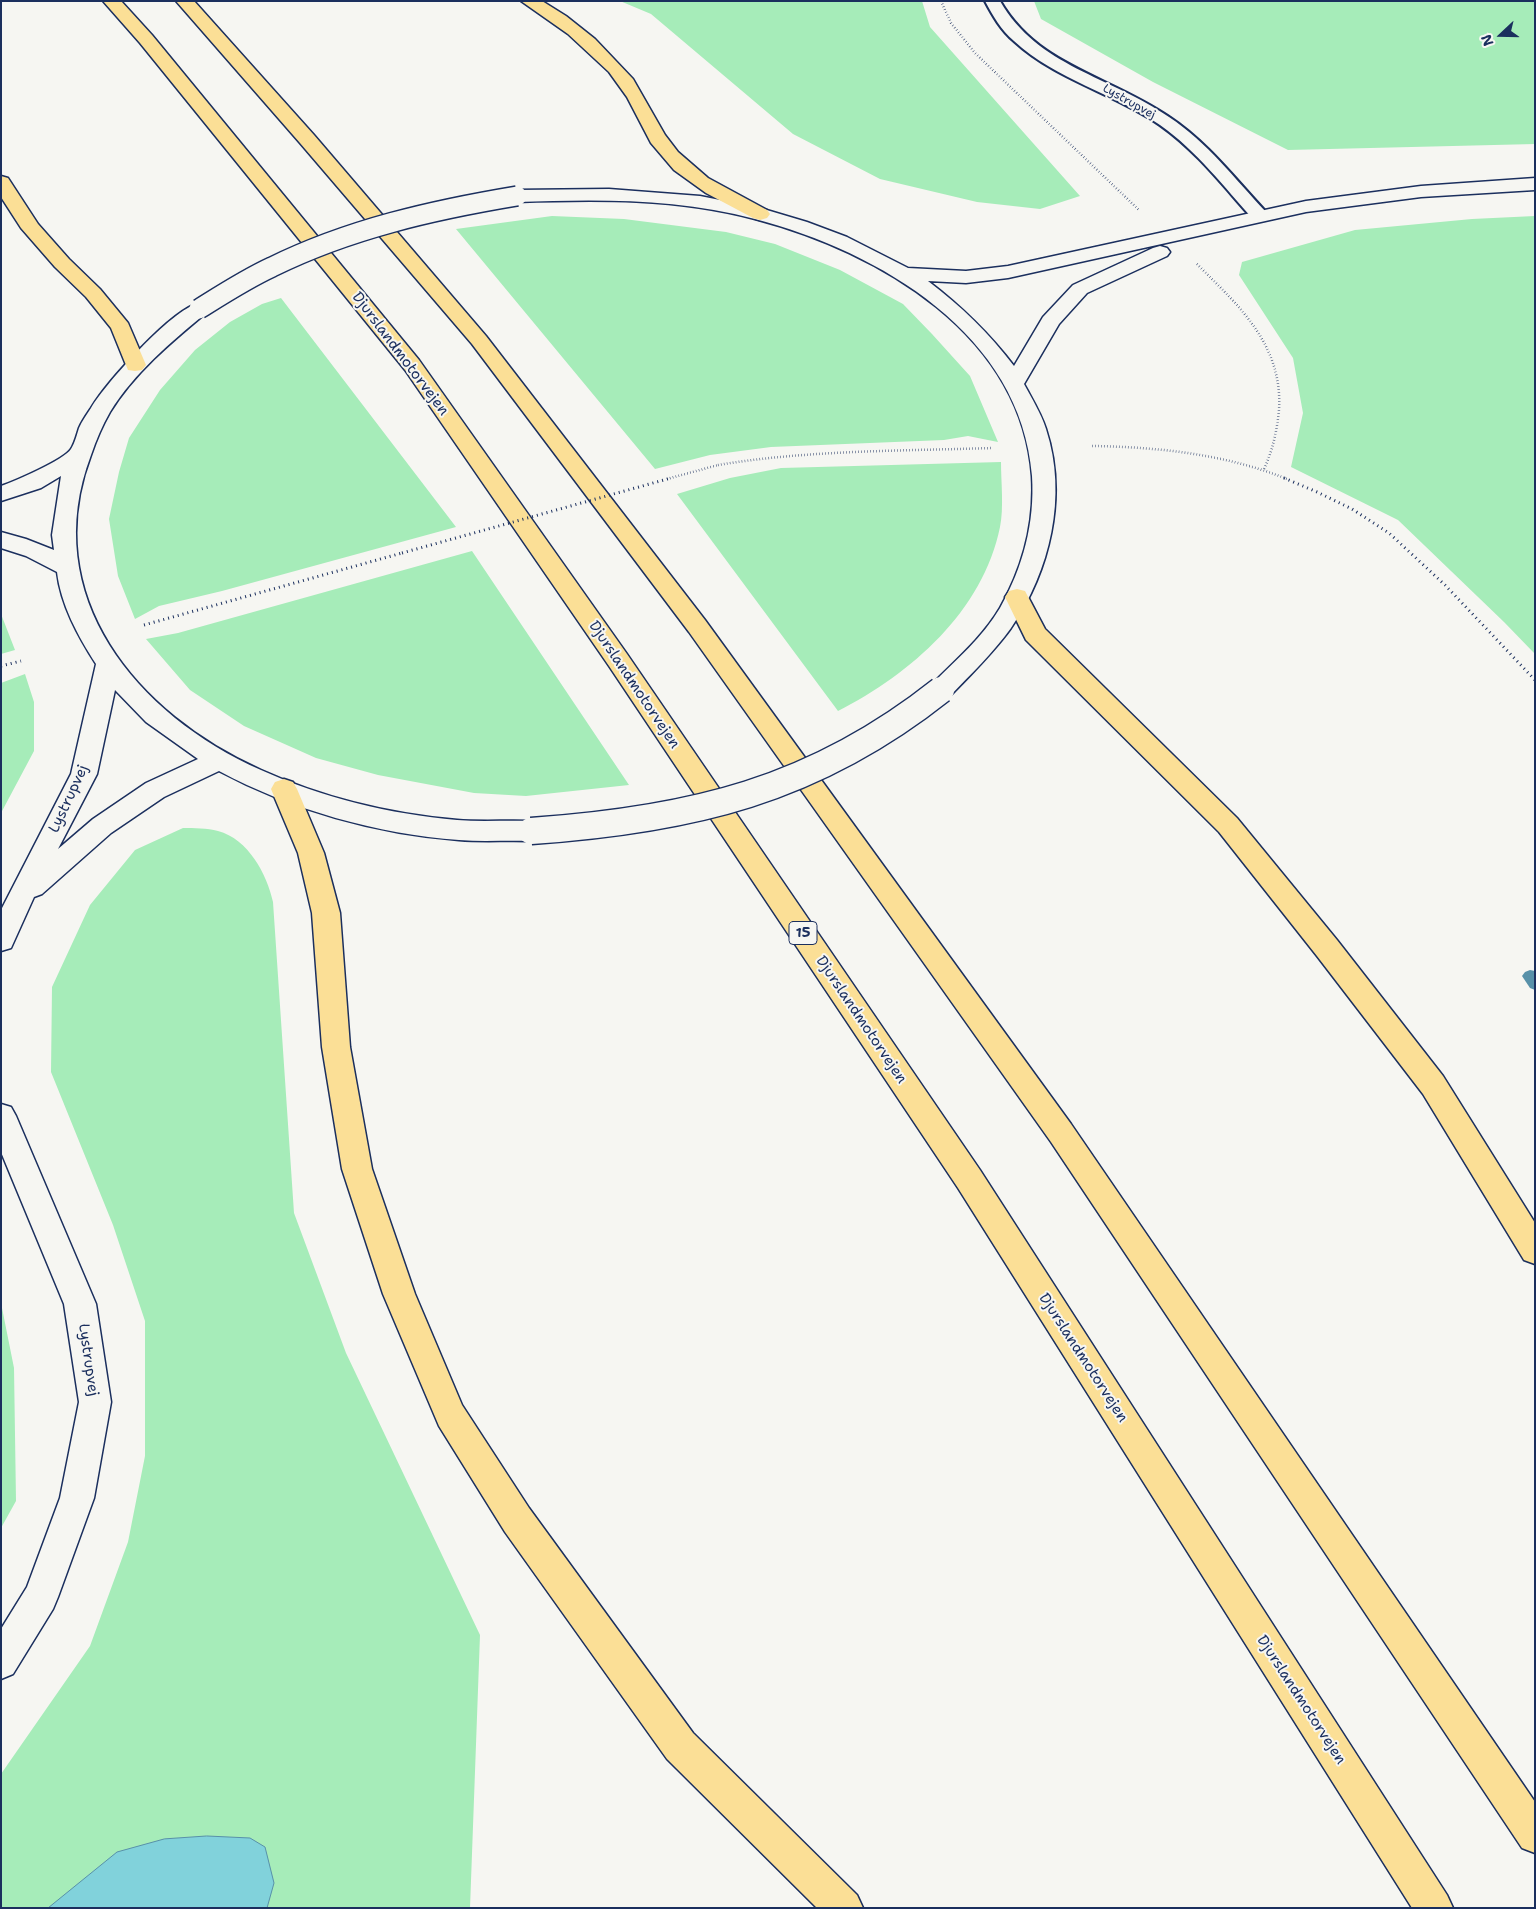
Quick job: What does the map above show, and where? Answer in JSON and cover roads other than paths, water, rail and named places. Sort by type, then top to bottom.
[{"type":"highway","name":"Djurslandmotorvejen","points":[[111,1],[146,39],[412,365],[618,660],[969,1179],[1434,1908]]},
{"type":"highway","points":[[184,1],[307,139],[478,340],[697,626],[1061,1133],[1535,1835]]},
{"type":"highway","points":[[529,1],[593,46],[618,70],[636,96],[669,155],[692,177],[760,214]]},
{"type":"highway","points":[[1,182],[31,228],[62,263],[93,293],[121,327],[135,365]]},
{"type":"highway","points":[[1017,597],[1035,634],[1228,825],[1327,948],[1433,1085],[1535,1250]]},
{"type":"highway","points":[[284,789],[311,853],[326,913],[336,1047],[358,1169],[398,1294],[450,1415],[517,1520],[680,1746],[844,1908]]},
{"type":"street","points":[[906,274],[966,277],[1008,272],[1232,224],[1260,216],[1343,201],[1445,189],[1535,184]]},
{"type":"street","points":[[579,193],[641,195],[701,202],[760,214],[812,230],[861,250],[906,274],[956,312],[986,342],[1015,382],[1036,432],[1045,485],[1039,541],[1017,597],[990,639],[941,690],[898,723],[848,753],[792,779],[740,797],[666,816],[600,826],[531,831],[459,830],[397,822],[338,809],[249,775],[220,760],[174,733],[136,700],[87,633],[73,600],[64,566],[63,520],[66,492],[77,456],[96,416],[111,394],[135,365],[198,308],[280,262],[325,244],[372,227],[419,214],[468,204],[517,196],[579,193]]},
{"type":"street","points":[[1015,382],[1050,320],[1080,289],[1137,261],[1232,224]]},
{"type":"street","points":[[1,494],[32,483],[77,456]]},
{"type":"street","points":[[1,540],[44,554],[64,566]]},
{"type":"street","name":"Lystrupvej","points":[[1,940],[20,898],[84,774],[108,664]]},
{"type":"street","name":"Lystrupvej","points":[[20,898],[109,821],[155,790],[220,760]]},
{"type":"street","name":"Lystrupvej","points":[[1,1116],[80,1304],[95,1402],[77,1498],[61,1543],[41,1597],[1,1662]]},
{"type":"lane","name":"Lystrupvej","points":[[992,1],[999,17],[1027,44],[1055,63],[1140,105],[1189,140],[1260,216]]},
{"type":"water","points":[[207,1836],[250,1838],[265,1847],[274,1883],[267,1908],[48,1908],[117,1852],[164,1839]]},
{"type":"waterway","points":[[1530,976],[1535,984]]}]
